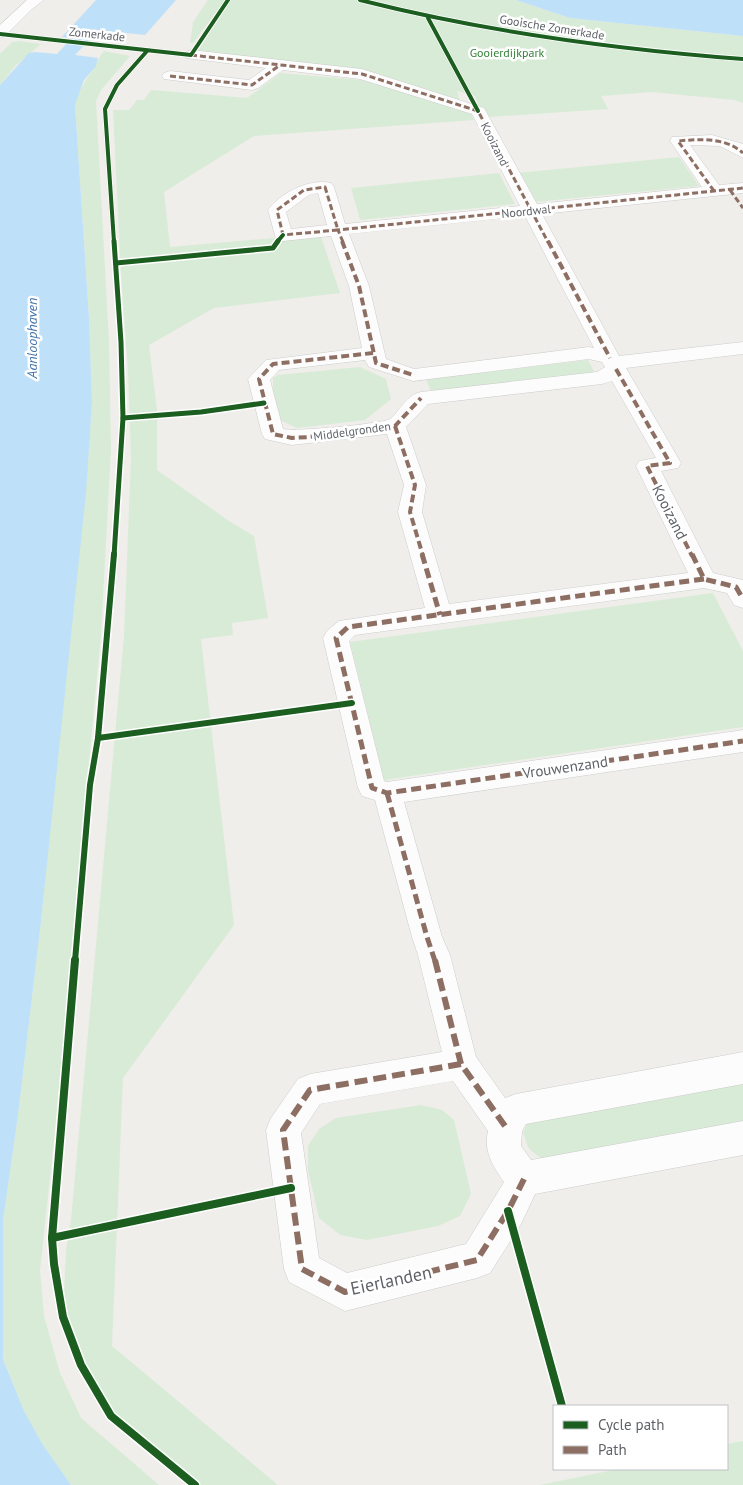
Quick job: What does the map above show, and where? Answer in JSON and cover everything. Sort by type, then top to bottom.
[{"type":"street","points":[[3,37],[27,6],[37,0]]},
{"type":"street","name":"Kooizand","points":[[191,55],[362,74],[478,111],[613,363],[670,463],[647,466],[704,579]]},
{"type":"street","points":[[170,76],[252,85],[280,65]]},
{"type":"street","points":[[743,153],[738,147],[704,138],[678,141],[729,190],[743,208]]},
{"type":"street","name":"Noordwal","points":[[373,352],[358,286],[338,230],[729,190]]},
{"type":"street","points":[[373,352],[376,363],[413,375],[589,353],[613,363],[743,348]]},
{"type":"street","name":"Middelgronden","points":[[373,352],[273,364],[259,379],[273,434],[292,438],[309,437],[395,426],[421,398]]},
{"type":"street","points":[[413,375],[421,398],[602,378],[613,363]]},
{"type":"street","points":[[395,426],[415,485],[410,512],[440,615]]},
{"type":"street","points":[[505,1126],[461,1064],[434,955],[427,937],[387,793],[372,788],[336,638],[348,627],[704,579],[736,587],[743,599]]},
{"type":"street","name":"Vrouwenzand","points":[[387,793],[743,742]]},
{"type":"street","name":"Eierlanden","points":[[461,1064],[310,1090],[283,1130],[302,1269],[345,1292],[477,1260],[508,1212],[524,1179]]},
{"type":"street","points":[[743,1068],[516,1110],[505,1126],[502,1143],[507,1160],[524,1179],[743,1138]]},
{"type":"green space","points":[[208,0],[225,0],[193,43],[190,43],[193,22]]},
{"type":"green space","name":"Gooierdijkpark","points":[[231,0],[516,0],[570,18],[743,36],[743,103],[735,100],[651,92],[601,96],[608,109],[489,117],[479,107],[475,96],[457,91],[460,101],[374,73],[196,54]]},
{"type":"green space","points":[[12,42],[41,44],[15,66],[0,85],[0,54]]},
{"type":"green space","points":[[104,51],[130,56],[101,90],[96,101],[109,343],[111,450],[101,633],[55,1131],[40,1270],[44,1316],[60,1373],[81,1418],[159,1485],[71,1485],[43,1445],[24,1411],[3,1358],[3,1221],[18,1115],[40,930],[92,402],[89,318],[75,105],[78,95]]},
{"type":"green space","points":[[281,73],[372,81],[470,112],[474,120],[254,136],[164,192],[170,247],[320,234],[340,293],[214,308],[149,345],[157,410],[157,470],[229,521],[254,536],[268,618],[232,623],[233,635],[201,639],[234,925],[123,1078],[112,1346],[278,1485],[199,1485],[151,1448],[99,1399],[75,1353],[64,1295],[66,1250],[71,1220],[124,636],[131,458],[128,370],[113,110],[129,110],[137,100],[144,100],[151,90],[247,98]]},
{"type":"green space","points":[[679,157],[699,186],[534,202],[518,173]]},
{"type":"green space","points":[[499,173],[515,204],[360,220],[351,188]]},
{"type":"green space","points":[[588,360],[596,375],[431,392],[426,379]]},
{"type":"green space","points":[[360,367],[386,379],[391,399],[365,420],[297,428],[280,420],[273,392],[273,378],[278,375]]},
{"type":"green space","points":[[713,593],[743,651],[743,727],[384,780],[350,642]]},
{"type":"green space","points":[[743,1076],[743,1125],[542,1159],[529,1149],[523,1133],[529,1120]]},
{"type":"green space","points":[[421,1105],[442,1110],[454,1120],[471,1194],[460,1216],[438,1226],[367,1240],[340,1235],[319,1218],[308,1170],[308,1146],[319,1129],[336,1118]]},
{"type":"green space","points":[[743,1441],[743,1485],[540,1485],[613,1470],[728,1470],[728,1444]]},
{"type":"water","name":"Aanloophaven","points":[[96,0],[176,0],[145,35],[107,31],[99,41],[89,40],[75,55],[98,58],[96,66],[84,80],[75,105],[89,318],[92,402],[86,493],[40,930],[18,1115],[3,1221],[3,1359],[24,1411],[43,1445],[71,1485],[0,1485],[0,85],[29,53],[57,54],[72,38],[62,37]]},
{"type":"water","points":[[516,0],[743,0],[743,36],[570,18]]},
{"type":"marked path","points":[[191,55],[362,74],[478,111],[610,358]]},
{"type":"marked path","points":[[170,76],[252,85],[280,65]]},
{"type":"marked path","points":[[714,191],[678,141],[712,140],[730,144],[743,153]]},
{"type":"marked path","points":[[325,187],[338,230],[283,235],[277,210],[304,190],[325,187]]},
{"type":"marked path","points":[[413,375],[376,363],[359,286],[338,230],[743,188]]},
{"type":"marked path","points":[[730,190],[743,208]]},
{"type":"marked path","points":[[373,353],[273,364],[259,379],[273,434],[292,438],[309,437],[395,426],[421,398]]},
{"type":"marked path","points":[[616,369],[670,463],[647,466],[704,579],[736,587],[743,599]]},
{"type":"marked path","points":[[395,426],[415,485],[410,512],[440,615]]},
{"type":"marked path","points":[[704,579],[348,627],[336,638],[372,788],[387,793],[743,741]]},
{"type":"marked path","points":[[387,793],[427,937],[434,955],[461,1064]]},
{"type":"marked path","points":[[505,1126],[461,1064],[310,1090],[283,1130],[302,1269],[345,1292],[477,1260],[508,1211],[524,1179]]},
{"type":"cycle path","name":"Zomerkade","points":[[0,34],[191,55],[228,0]]},
{"type":"cycle path","name":"Gooische Zomerkade","points":[[360,0],[454,22],[550,39],[646,51],[743,59]]},
{"type":"cycle path","points":[[428,18],[478,111]]},
{"type":"cycle path","points":[[147,51],[117,85],[105,109],[121,342],[123,418],[114,560],[98,738],[90,785],[52,1238],[54,1264],[63,1317],[81,1365],[111,1416],[195,1485]]},
{"type":"cycle path","points":[[116,263],[273,248],[283,235]]},
{"type":"cycle path","points":[[123,418],[201,412],[264,403]]},
{"type":"cycle path","points":[[98,738],[352,703]]},
{"type":"cycle path","points":[[52,1238],[291,1188]]},
{"type":"cycle path","points":[[508,1211],[562,1405]]}]
